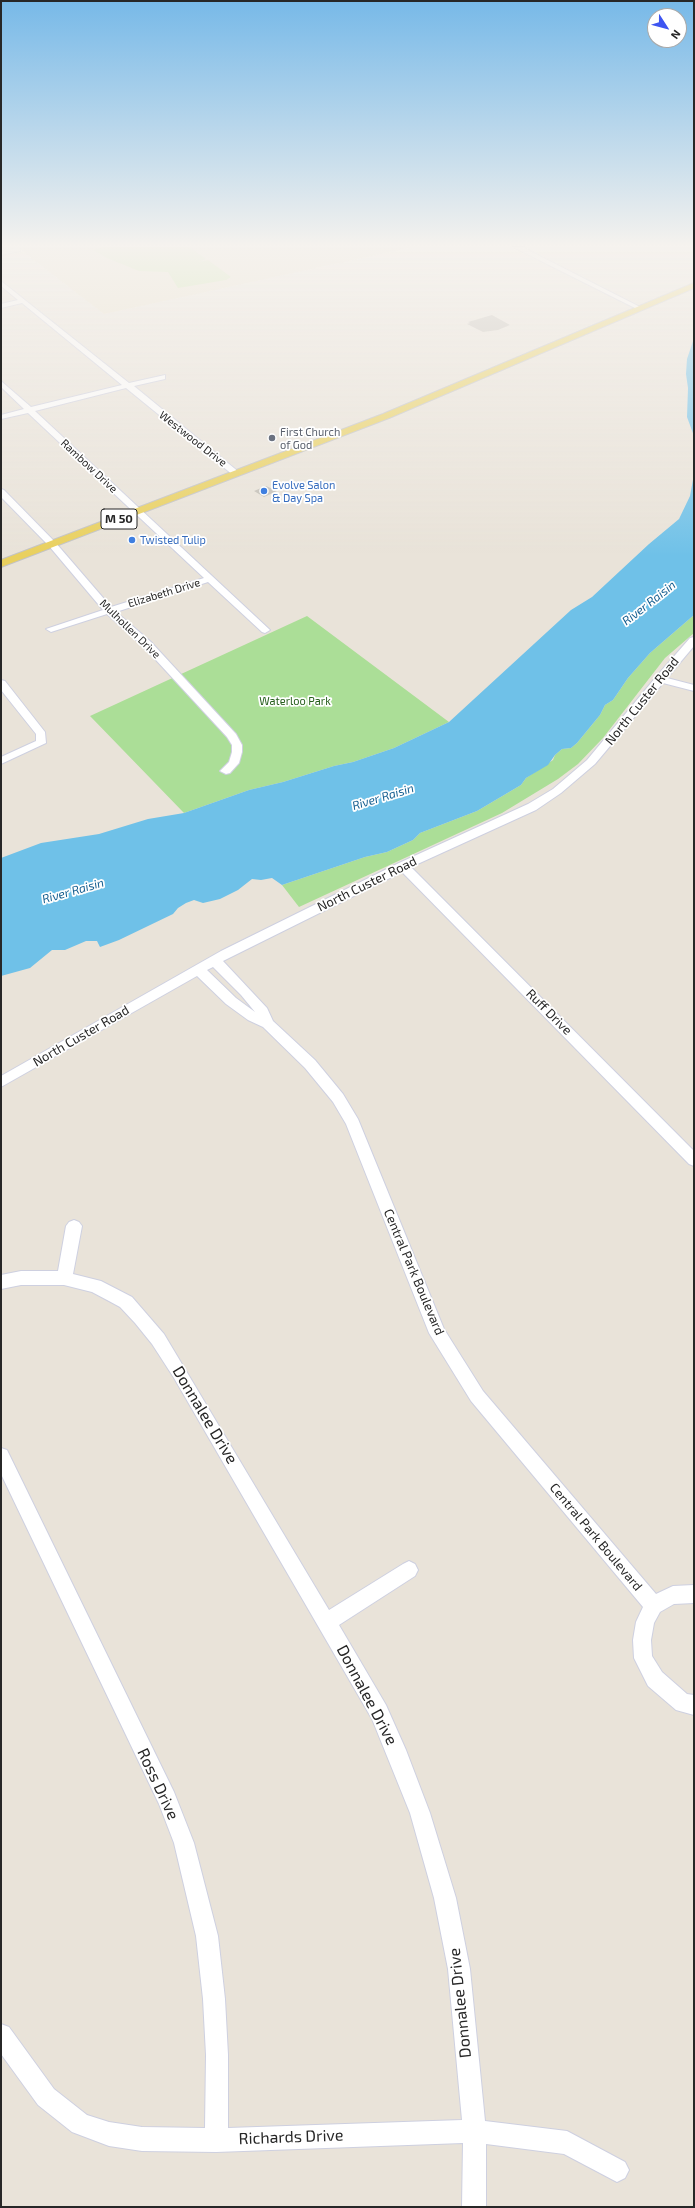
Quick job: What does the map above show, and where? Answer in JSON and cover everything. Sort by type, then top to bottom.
[{"type":"main road","name":"M 50","points":[[236,473],[429,391],[519,350]]},
{"type":"main road","name":"M 50","points":[[1,564],[422,401],[541,350]]},
{"type":"street","name":"Westwood Drive","points":[[82,350],[236,473]]},
{"type":"street","points":[[1,417],[162,377]]},
{"type":"street","name":"Rambow Drive","points":[[1,383],[209,580],[265,630]]},
{"type":"street","name":"Mulhollen Drive","points":[[1,492],[52,544],[108,610],[147,644],[232,736],[237,746],[237,752],[234,763],[226,771]]},
{"type":"street","name":"Elizabeth Drive","points":[[51,629],[108,610],[209,580]]},
{"type":"street","name":"North Custer Road","points":[[1,1082],[214,960],[403,866],[532,807],[557,791],[592,762],[619,731],[662,676],[694,640]]},
{"type":"street","points":[[662,676],[694,683]]},
{"type":"street","points":[[662,676],[694,688]]},
{"type":"street","points":[[1,683],[41,734],[41,743],[1,761]]},
{"type":"street","name":"Ruff Drive","points":[[403,866],[694,1160]]},
{"type":"street","name":"Central Park Boulevard","points":[[214,960],[246,992],[262,1011],[268,1024]]},
{"type":"street","name":"Central Park Boulevard","points":[[198,969],[231,1001],[253,1017],[268,1024],[310,1064],[338,1098],[346,1111],[372,1170],[437,1332],[477,1396],[653,1605]]},
{"type":"street","points":[[64,1278],[74,1226]]},
{"type":"street","name":"Donnalee Drive","points":[[1,1282],[21,1278],[64,1278],[95,1286],[126,1302],[158,1339],[379,1712],[399,1757],[420,1814],[445,1898],[460,1969],[467,2066],[475,2131],[474,2207]]},
{"type":"street","name":"Ross Drive","points":[[1,1456],[167,1799],[184,1843],[207,1936],[214,1998],[217,2055],[216,2140]]},
{"type":"street","points":[[327,1622],[409,1570]]},
{"type":"street","points":[[694,1594],[673,1595],[653,1605],[645,1622],[642,1640],[644,1658],[655,1678],[683,1703],[694,1705]]},
{"type":"street","name":"Richards Drive","points":[[1,2035],[46,2097],[80,2124],[109,2134],[142,2139],[216,2140],[475,2131],[567,2143],[617,2170]]},
{"type":"green space","points":[[694,615],[694,633],[665,658],[603,738],[578,764],[558,779],[502,813],[299,907],[282,885],[365,857],[387,852],[413,840],[420,833],[477,811],[521,785],[526,778],[553,760],[555,755],[562,749],[571,748],[577,743],[600,715],[605,705],[613,700],[628,678],[650,653]]},
{"type":"green space","name":"Waterloo Park","points":[[307,616],[449,722],[394,748],[353,762],[249,790],[184,813],[90,716]]},
{"type":"water","points":[[690,350],[694,350],[694,436],[687,417],[687,359]]},
{"type":"water","name":"River Raisin","points":[[694,474],[694,615],[650,653],[628,678],[613,700],[605,705],[600,715],[577,743],[571,748],[562,749],[555,755],[548,765],[526,778],[521,785],[477,811],[420,833],[413,840],[387,852],[365,857],[282,885],[272,878],[261,880],[252,879],[238,890],[220,899],[203,903],[194,900],[186,903],[178,908],[173,914],[119,940],[100,947],[97,941],[86,941],[65,950],[52,950],[30,968],[1,976],[1,858],[41,843],[99,834],[148,819],[184,813],[249,790],[353,762],[394,748],[449,722],[571,610],[592,597],[649,544],[679,519],[690,496]]},
{"type":"building","name":"Evolve Salon & Day Spa","points":[[266,486],[277,491],[264,497],[254,491]]},
{"type":"place","name":"First Church of God","points":[[272,438]]},
{"type":"place","name":"Evolve Salon & Day Spa","points":[[264,491]]},
{"type":"place","name":"Twisted Tulip","points":[[132,540]]}]
